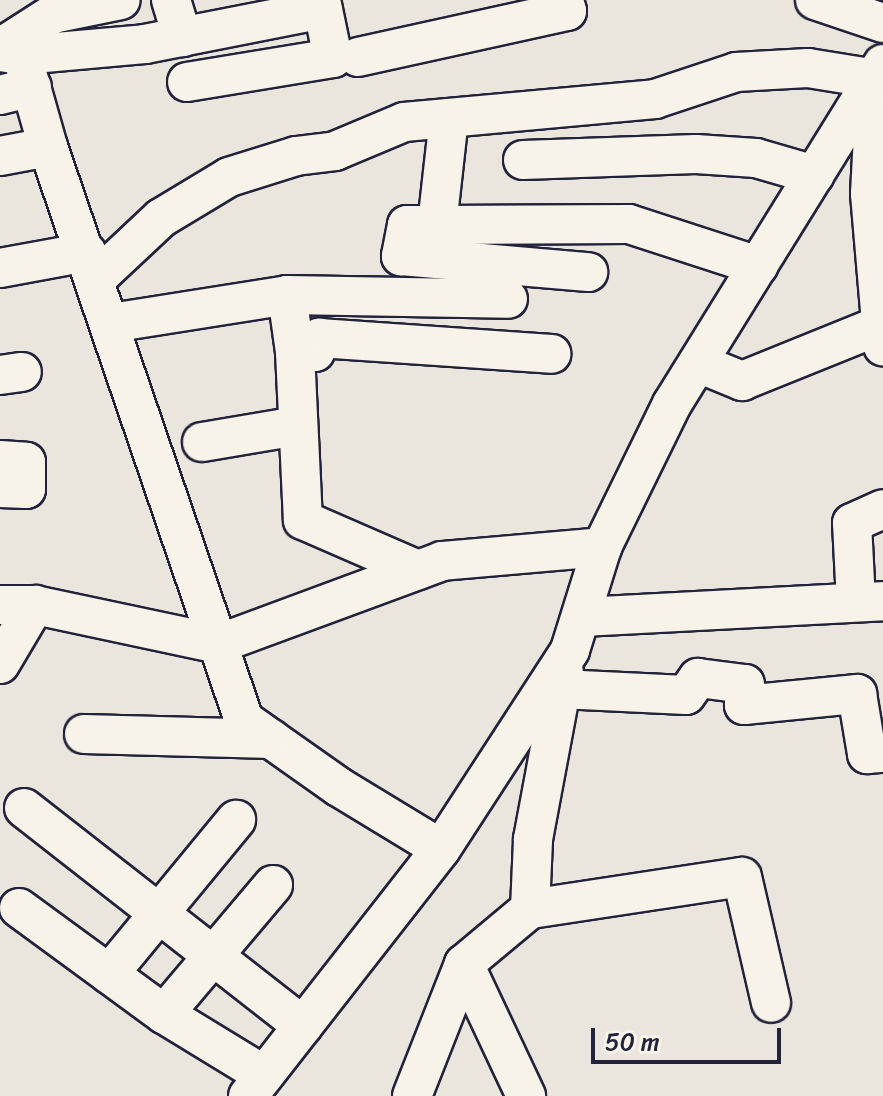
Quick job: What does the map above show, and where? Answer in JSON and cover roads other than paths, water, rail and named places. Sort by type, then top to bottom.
[{"type":"street","points":[[11,67],[53,14],[121,0]]},
{"type":"street","points":[[171,0],[182,37]]},
{"type":"street","points":[[358,57],[567,11],[564,0]]},
{"type":"street","points":[[815,0],[883,23]]},
{"type":"street","points":[[11,67],[182,37],[322,4],[333,58],[187,82]]},
{"type":"street","points":[[11,67],[48,147],[92,265],[244,720],[441,849]]},
{"type":"street","points":[[0,268],[92,265],[229,177],[296,156],[335,151],[404,122],[655,99],[736,72],[779,67],[879,72]]},
{"type":"street","points":[[530,909],[533,839],[560,689],[602,547],[698,363],[879,72]]},
{"type":"street","points":[[698,363],[742,381],[882,331],[876,193],[879,72]]},
{"type":"street","points":[[437,225],[449,118]]},
{"type":"street","points":[[0,156],[48,147]]},
{"type":"street","points":[[523,160],[696,154],[756,158],[815,175]]},
{"type":"street","points":[[588,272],[401,256],[407,225],[629,224],[758,266]]},
{"type":"street","points":[[111,323],[287,295],[508,299]]},
{"type":"street","points":[[287,295],[295,352],[303,520],[418,570]]},
{"type":"street","points":[[295,352],[315,352],[319,338],[551,354]]},
{"type":"street","points":[[202,442],[298,426]]},
{"type":"street","points":[[0,460],[26,462],[26,489],[0,488]]},
{"type":"street","points":[[576,634],[870,602],[852,523],[883,509]]},
{"type":"street","points":[[0,664],[18,605],[218,644],[442,561],[602,547]]},
{"type":"street","points":[[19,908],[256,1086],[441,849],[576,634]]},
{"type":"street","points":[[560,689],[686,695],[698,678],[745,684],[744,705],[857,694],[867,754],[883,753]]},
{"type":"street","points":[[84,734],[271,739]]},
{"type":"street","points":[[24,808],[303,1026]]},
{"type":"street","points":[[109,974],[236,820]]},
{"type":"street","points":[[412,1096],[464,964],[530,909],[742,877],[771,1003]]},
{"type":"street","points":[[164,1014],[273,885]]},
{"type":"street","points":[[464,964],[526,1096]]}]
